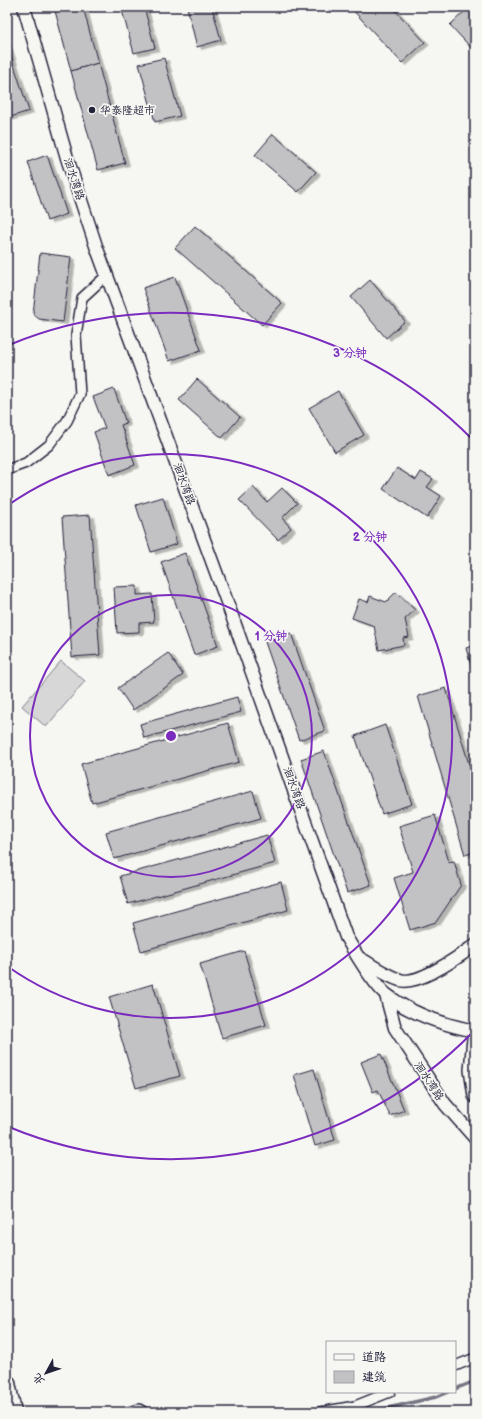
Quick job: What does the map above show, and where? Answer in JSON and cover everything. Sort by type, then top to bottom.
[{"type":"highway","points":[[7,1383],[13,1412]]},
{"type":"main road","points":[[475,1030],[471,1070],[475,1096]]},
{"type":"street","name":"洄水湾路","points":[[24,7],[67,158],[346,937],[356,956],[386,995],[420,1015],[475,1030]]},
{"type":"street","points":[[7,470],[26,463],[49,444],[67,421],[80,394],[76,335],[82,298],[108,275]]},
{"type":"street","points":[[356,956],[401,981],[414,979],[443,968],[475,945]]},
{"type":"street","name":"洄水湾路","points":[[386,995],[395,1028],[445,1104],[475,1138]]},
{"type":"street","points":[[456,1366],[475,1358]]},
{"type":"street","points":[[320,1412],[355,1406],[388,1393]]},
{"type":"street","points":[[128,1412],[139,1410],[144,1412]]},
{"type":"shaded area","points":[[61,661],[85,681],[46,727],[22,706]]},
{"type":"building","points":[[54,7],[83,7],[98,63],[71,71]]},
{"type":"building","points":[[121,7],[144,7],[155,48],[134,53]]},
{"type":"building","points":[[187,7],[212,7],[221,40],[197,47]]},
{"type":"building","points":[[350,7],[392,7],[425,42],[402,63]]},
{"type":"building","points":[[469,7],[475,7],[475,52],[450,25]]},
{"type":"building","points":[[7,44],[29,111],[7,118]]},
{"type":"building","points":[[164,58],[180,116],[155,122],[139,64]]},
{"type":"building","points":[[98,63],[125,163],[98,170],[71,71]]},
{"type":"building","points":[[273,134],[316,172],[298,192],[255,155]]},
{"type":"building","points":[[47,155],[67,214],[47,221],[28,162]]},
{"type":"building","points":[[195,226],[282,303],[262,325],[175,248]]},
{"type":"building","points":[[40,253],[71,257],[63,322],[39,319],[33,314]]},
{"type":"building","points":[[175,277],[201,350],[169,361],[143,288]]},
{"type":"building","points":[[370,280],[405,321],[386,338],[351,297]]},
{"type":"building","points":[[197,379],[240,417],[222,438],[179,400]]},
{"type":"building","points":[[114,389],[126,423],[121,425],[135,465],[109,475],[94,432],[105,428],[93,397]]},
{"type":"building","points":[[338,391],[364,435],[335,452],[309,408]]},
{"type":"building","points":[[397,468],[416,480],[421,472],[433,479],[427,487],[441,496],[427,518],[383,489]]},
{"type":"building","points":[[253,487],[267,502],[282,488],[297,503],[282,518],[291,528],[278,540],[239,500]]},
{"type":"building","points":[[163,497],[177,544],[151,552],[136,505]]},
{"type":"building","points":[[90,515],[100,655],[72,657],[62,517]]},
{"type":"building","points":[[185,553],[218,646],[194,655],[161,562]]},
{"type":"building","points":[[137,586],[137,595],[152,594],[154,622],[139,623],[139,632],[117,633],[114,587]]},
{"type":"building","points":[[396,592],[415,610],[405,619],[409,637],[403,638],[404,645],[379,650],[374,626],[352,618],[359,599],[368,602],[370,596],[386,602]]},
{"type":"building","points":[[291,633],[325,731],[299,740],[265,642]]},
{"type":"building","points":[[475,645],[475,681],[466,648]]},
{"type":"building","points":[[168,653],[183,675],[133,710],[118,688]]},
{"type":"building","points":[[446,688],[475,784],[475,852],[465,855],[418,696]]},
{"type":"building","points":[[237,697],[241,712],[144,738],[140,724]]},
{"type":"building","points":[[228,723],[239,762],[92,803],[81,764]]},
{"type":"building","points":[[385,725],[412,804],[382,814],[355,736]]},
{"type":"building","points":[[324,751],[371,885],[347,893],[301,759]]},
{"type":"building","points":[[253,791],[261,818],[114,859],[106,832]]},
{"type":"building","points":[[435,815],[449,862],[454,861],[461,885],[436,922],[410,930],[394,878],[413,872],[399,826]]},
{"type":"building","points":[[267,835],[275,863],[128,904],[120,876]]},
{"type":"building","points":[[281,882],[288,910],[141,951],[133,923]]},
{"type":"building","points":[[244,951],[266,1025],[222,1038],[200,964]]},
{"type":"building","points":[[153,984],[180,1076],[136,1088],[109,997]]},
{"type":"building","points":[[381,1054],[404,1110],[390,1116],[378,1090],[373,1092],[361,1062]]},
{"type":"building","points":[[314,1069],[335,1140],[315,1146],[294,1075]]},
{"type":"waterway","points":[[456,1389],[475,1381]]},
{"type":"waterway","points":[[370,1412],[436,1397],[446,1393]]},
{"type":"place","name":"华泰隆超市","points":[[92,110]]}]
